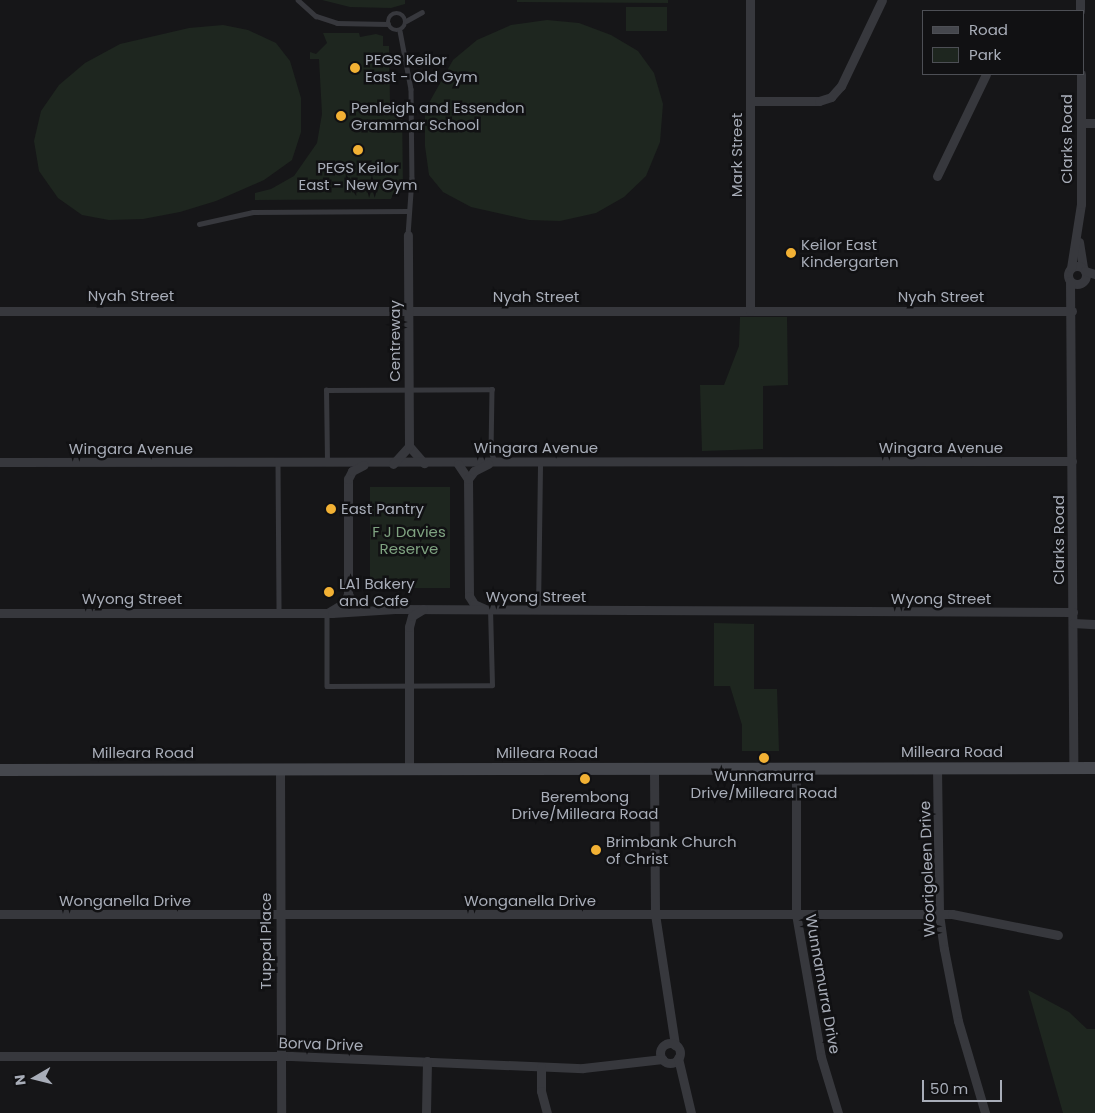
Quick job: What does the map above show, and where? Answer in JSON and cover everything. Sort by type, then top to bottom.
[{"type":"main road","name":"Milleara Road","points":[[0,770],[1095,768]]},
{"type":"street","name":"Mark Street","points":[[750,0],[750,311]]},
{"type":"street","points":[[751,101],[819,101],[831,97],[841,86],[882,0]]},
{"type":"street","points":[[937,176],[986,75]]},
{"type":"street","name":"Clarks Road","points":[[1073,768],[1072,311],[1070,281],[1081,204],[1081,75]]},
{"type":"street","points":[[1081,123],[1095,123]]},
{"type":"street","name":"Clarks Road","points":[[1072,311],[1082,282],[1084,269],[1078,234]]},
{"type":"street","name":"Centreway","points":[[408,235],[409,446]]},
{"type":"street","points":[[1071,268],[1084,269],[1095,274]]},
{"type":"street","points":[[1070,281],[1095,280]]},
{"type":"street","name":"Nyah Street","points":[[0,311],[1072,311]]},
{"type":"street","points":[[393,464],[409,446],[424,463]]},
{"type":"street","name":"Wingara Avenue","points":[[0,462],[458,464],[540,462],[1072,462]]},
{"type":"street","points":[[327,462],[348,476]]},
{"type":"street","points":[[468,479],[482,466],[495,463]]},
{"type":"street","points":[[348,476],[365,464]]},
{"type":"street","points":[[454,609],[465,602],[469,590],[468,479],[458,464]]},
{"type":"street","points":[[327,613],[344,603],[348,594],[348,476]]},
{"type":"street","points":[[469,590],[474,604],[490,610]]},
{"type":"street","points":[[348,594],[354,603],[364,610]]},
{"type":"street","points":[[395,609],[404,616],[409,627]]},
{"type":"street","name":"Wyong Street","points":[[0,613],[327,613],[395,609],[1073,612]]},
{"type":"street","points":[[409,769],[409,627],[412,616],[422,609]]},
{"type":"street","points":[[1073,623],[1095,624]]},
{"type":"street","name":"Wunnamurra Drive","points":[[796,768],[796,914],[817,1039],[838,1113]]},
{"type":"street","name":"Woorigoleen Drive","points":[[938,768],[939,914],[952,999],[985,1113]]},
{"type":"street","name":"Tuppal Place","points":[[280,769],[280,1113]]},
{"type":"street","points":[[654,769],[655,914],[670,1014],[669,1053],[684,1083],[692,1113]]},
{"type":"street","name":"Wonganella Drive","points":[[0,914],[939,914],[1058,935]]},
{"type":"street","name":"Borva Drive","points":[[0,1056],[280,1056],[594,1068],[669,1053]]},
{"type":"street","points":[[426,1113],[427,1062]]},
{"type":"street","points":[[540,1067],[541,1092],[547,1113]]},
{"type":"lane","points":[[298,0],[316,16],[337,23],[388,24]]},
{"type":"lane","points":[[408,235],[408,210],[412,178],[410,90],[400,31],[406,21],[422,12]]},
{"type":"lane","points":[[400,31],[392,30],[388,24],[389,18],[396,13],[402,14],[406,21]]},
{"type":"lane","points":[[199,224],[253,212],[408,210]]},
{"type":"lane","points":[[327,462],[326,390],[492,389],[491,452],[495,463]]},
{"type":"lane","points":[[278,462],[278,613]]},
{"type":"lane","points":[[538,610],[540,462]]},
{"type":"lane","points":[[327,613],[327,686],[409,684],[492,685],[490,610]]},
{"type":"green space","points":[[322,0],[405,0],[405,4],[391,8],[350,7]]},
{"type":"green space","points":[[517,0],[668,0],[668,3],[517,2]]},
{"type":"green space","points":[[626,7],[667,7],[667,31],[626,31]]},
{"type":"green space","points":[[547,20],[579,23],[611,35],[638,51],[654,73],[663,104],[660,142],[646,176],[624,197],[596,213],[560,221],[529,220],[471,207],[443,192],[429,175],[425,146],[425,110],[453,60],[477,40],[511,25]]},
{"type":"green space","points":[[223,25],[248,30],[276,43],[290,61],[301,98],[301,132],[292,160],[264,180],[216,201],[180,212],[143,219],[109,220],[82,215],[58,198],[39,171],[34,141],[41,111],[59,85],[85,63],[120,44],[189,28]]},
{"type":"green space","name":"PEGS Keilor East - New Gym","points":[[323,33],[359,33],[360,37],[376,34],[383,36],[383,46],[389,46],[390,104],[402,104],[403,192],[395,191],[391,199],[255,200],[255,193],[271,189],[294,176],[317,143],[322,114],[319,59],[310,59],[310,52],[316,54],[327,43]]},
{"type":"green space","points":[[740,317],[787,317],[788,385],[763,386],[763,449],[702,451],[700,385],[724,385],[739,346]]},
{"type":"green space","name":"F J Davies Reserve","points":[[370,487],[450,487],[450,588],[370,588]]},
{"type":"green space","points":[[714,623],[754,624],[754,689],[777,689],[779,751],[742,751],[742,725],[730,686],[714,686]]},
{"type":"green space","points":[[1028,990],[1069,1012],[1087,1029],[1095,1029],[1095,1113],[1063,1113]]},
{"type":"place","name":"PEGS Keilor East - Old Gym","points":[[355,68]]},
{"type":"place","name":"Penleigh and Essendon Grammar School","points":[[341,116]]},
{"type":"place","name":"PEGS Keilor East - New Gym","points":[[358,150]]},
{"type":"place","name":"Keilor East Kindergarten","points":[[791,253]]},
{"type":"place","name":"East Pantry","points":[[331,509]]},
{"type":"place","name":"LA1 Bakery and Cafe","points":[[329,592]]},
{"type":"place","name":"Wunnamurra Drive/Milleara Road","points":[[764,758]]},
{"type":"place","name":"Berembong Drive/Milleara Road","points":[[585,779]]},
{"type":"place","name":"Brimbank Church of Christ","points":[[596,850]]}]
